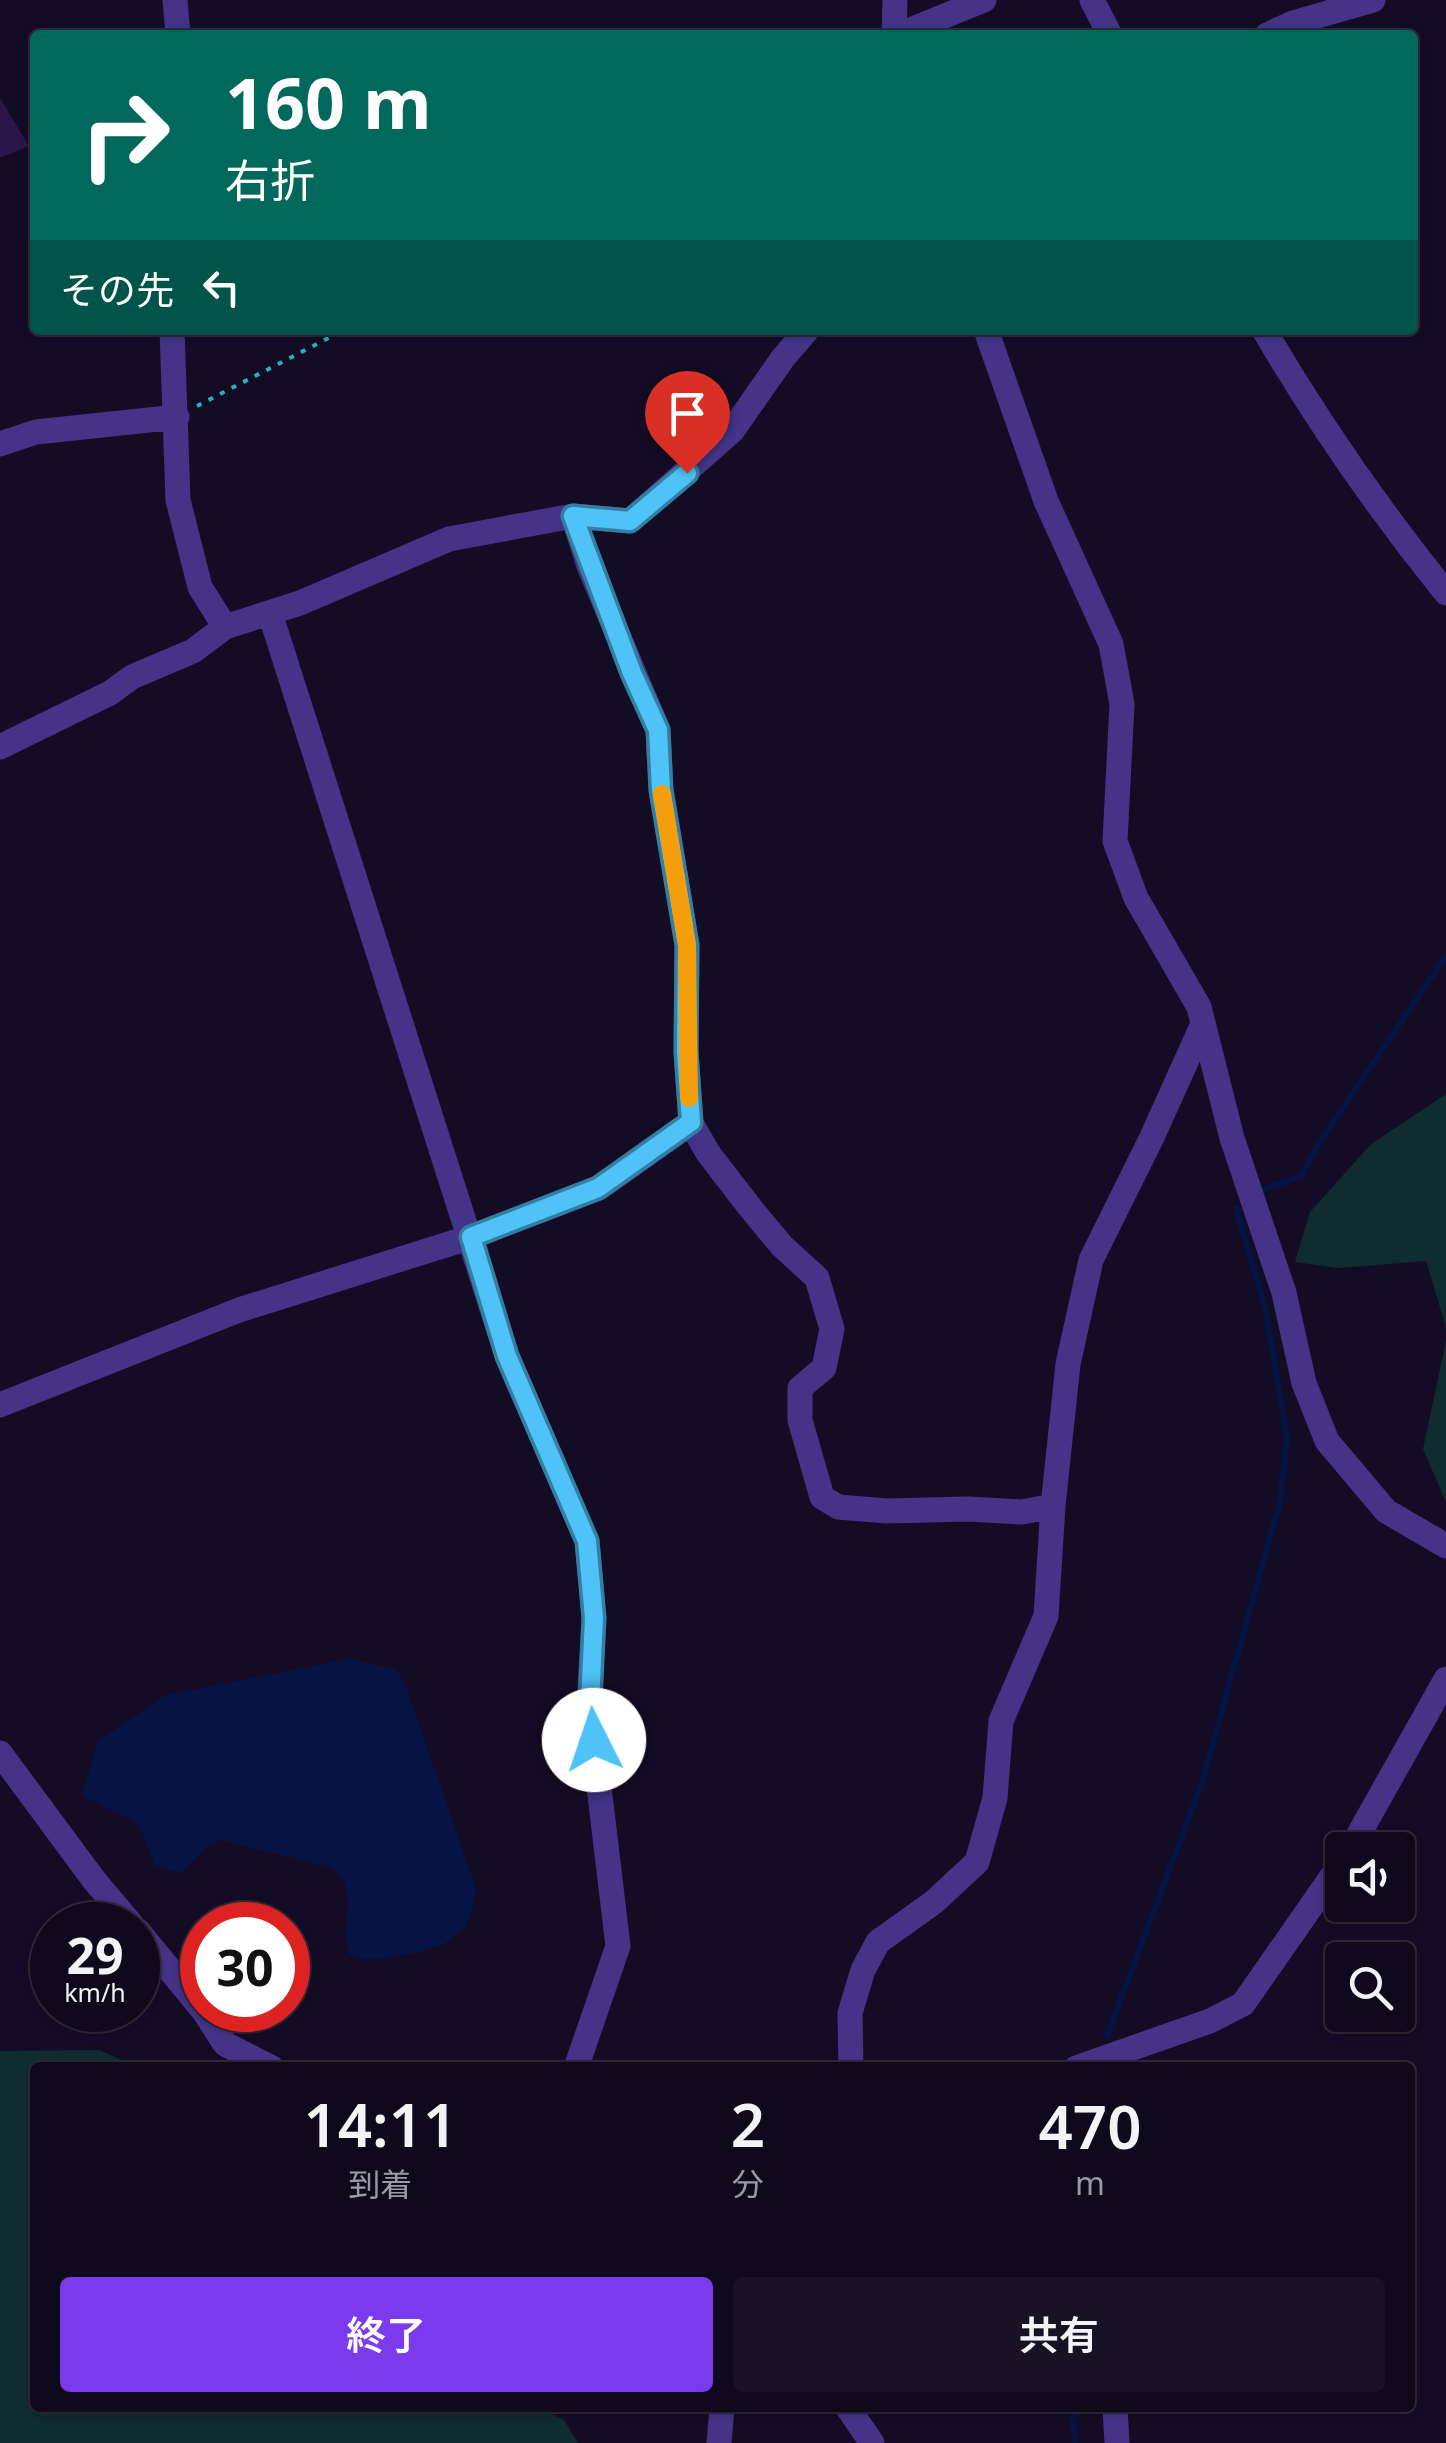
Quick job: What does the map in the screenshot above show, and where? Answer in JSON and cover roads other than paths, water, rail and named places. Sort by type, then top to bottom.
[{"type":"street","points":[[175,0],[178,30]]},
{"type":"street","points":[[895,0],[896,30]]},
{"type":"street","points":[[909,30],[984,0]]},
{"type":"street","points":[[1092,0],[1107,30]]},
{"type":"street","points":[[1271,30],[1288,11],[1372,0]]},
{"type":"street","points":[[172,335],[178,500],[200,587],[225,628]]},
{"type":"street","points":[[0,747],[193,651],[225,628],[448,539],[573,516],[630,521],[732,431],[804,335]]},
{"type":"street","points":[[988,335],[1046,501],[1111,644],[1122,704],[1115,841],[1136,898],[1199,1007],[1232,1138],[1284,1293],[1304,1382],[1327,1442],[1386,1511],[1446,1546]]},
{"type":"street","points":[[1267,335],[1303,396],[1446,593]]},
{"type":"street","points":[[0,444],[36,432],[178,416]]},
{"type":"street","points":[[573,516],[632,673],[658,730],[661,790],[687,945],[686,1052],[691,1122],[708,1154],[752,1210],[816,1278],[832,1329],[824,1368],[800,1388],[800,1420],[822,1497],[838,1506],[886,1510],[1022,1512],[1052,1506]]},
{"type":"street","points":[[270,613],[507,1356],[587,1541],[594,1618],[590,1703],[618,1946],[578,2062]]},
{"type":"street","points":[[851,2062],[850,2012],[863,1970],[878,1942],[934,1902],[976,1862],[995,1798],[1001,1721],[1046,1616],[1052,1506],[1068,1364],[1091,1260],[1203,1024]]},
{"type":"street","points":[[0,1405],[239,1310],[471,1237],[598,1188],[691,1122]]},
{"type":"street","points":[[1360,1832],[1446,1678]]},
{"type":"street","points":[[0,1753],[113,1902]]},
{"type":"street","points":[[1102,2062],[1210,2021],[1243,2004],[1325,1886]]},
{"type":"street","points":[[160,1957],[180,1981]]},
{"type":"street","points":[[218,2032],[226,2044],[260,2062]]},
{"type":"street","points":[[719,2443],[722,2412]]},
{"type":"street","points":[[851,2412],[872,2443]]},
{"type":"street","points":[[1115,2412],[1117,2443]]},
{"type":"waterway","points":[[1264,1189],[1301,1176],[1321,1140],[1446,956]]},
{"type":"waterway","points":[[1107,2036],[1202,1783],[1280,1501],[1287,1439],[1265,1307],[1236,1208]]},
{"type":"waterway","points":[[1072,2412],[1075,2443]]}]
